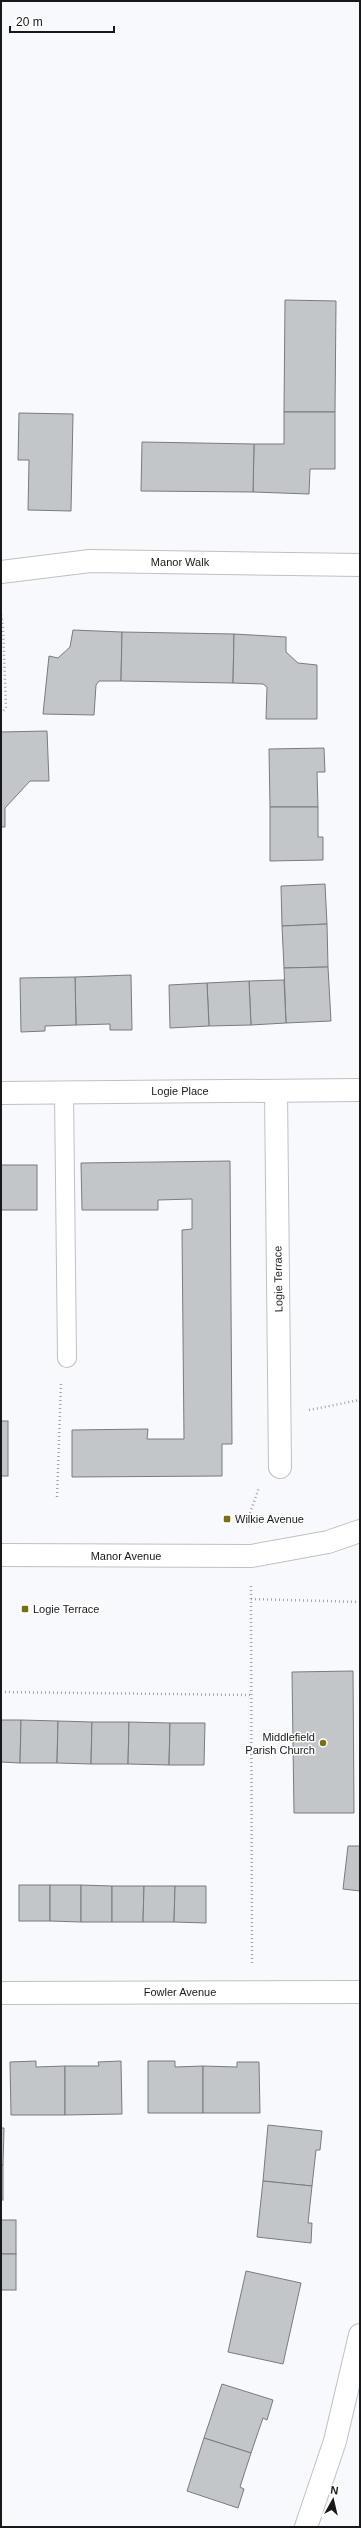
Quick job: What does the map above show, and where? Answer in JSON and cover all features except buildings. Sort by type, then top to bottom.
[{"type":"street","name":"Manor Walk","points":[[1,572],[90,561],[360,565]]},
{"type":"street","name":"Logie Place","points":[[1,1093],[360,1090]]},
{"type":"street","name":"Logie Terrace","points":[[276,1091],[280,1467]]},
{"type":"street","name":"Manor Avenue","points":[[1,1555],[251,1556],[328,1542],[360,1531]]},
{"type":"street","name":"Fowler Avenue","points":[[1,1993],[360,1992]]},
{"type":"street","points":[[306,2527],[335,2441],[360,2335]]},
{"type":"lane","points":[[64,1092],[67,1358]]},
{"type":"path","points":[[1,615],[6,708],[1,713]]},
{"type":"path","points":[[58,1497],[62,1369],[67,1358]]},
{"type":"path","points":[[251,1556],[252,1992]]},
{"type":"path","points":[[251,1599],[360,1602]]},
{"type":"path","points":[[1,1692],[252,1695]]},
{"type":"place","name":"Wilkie Avenue","points":[[227,1519]]},
{"type":"place","name":"Logie Terrace","points":[[25,1609]]},
{"type":"place","name":"Middlefield Parish Church","points":[[323,1743]]}]
